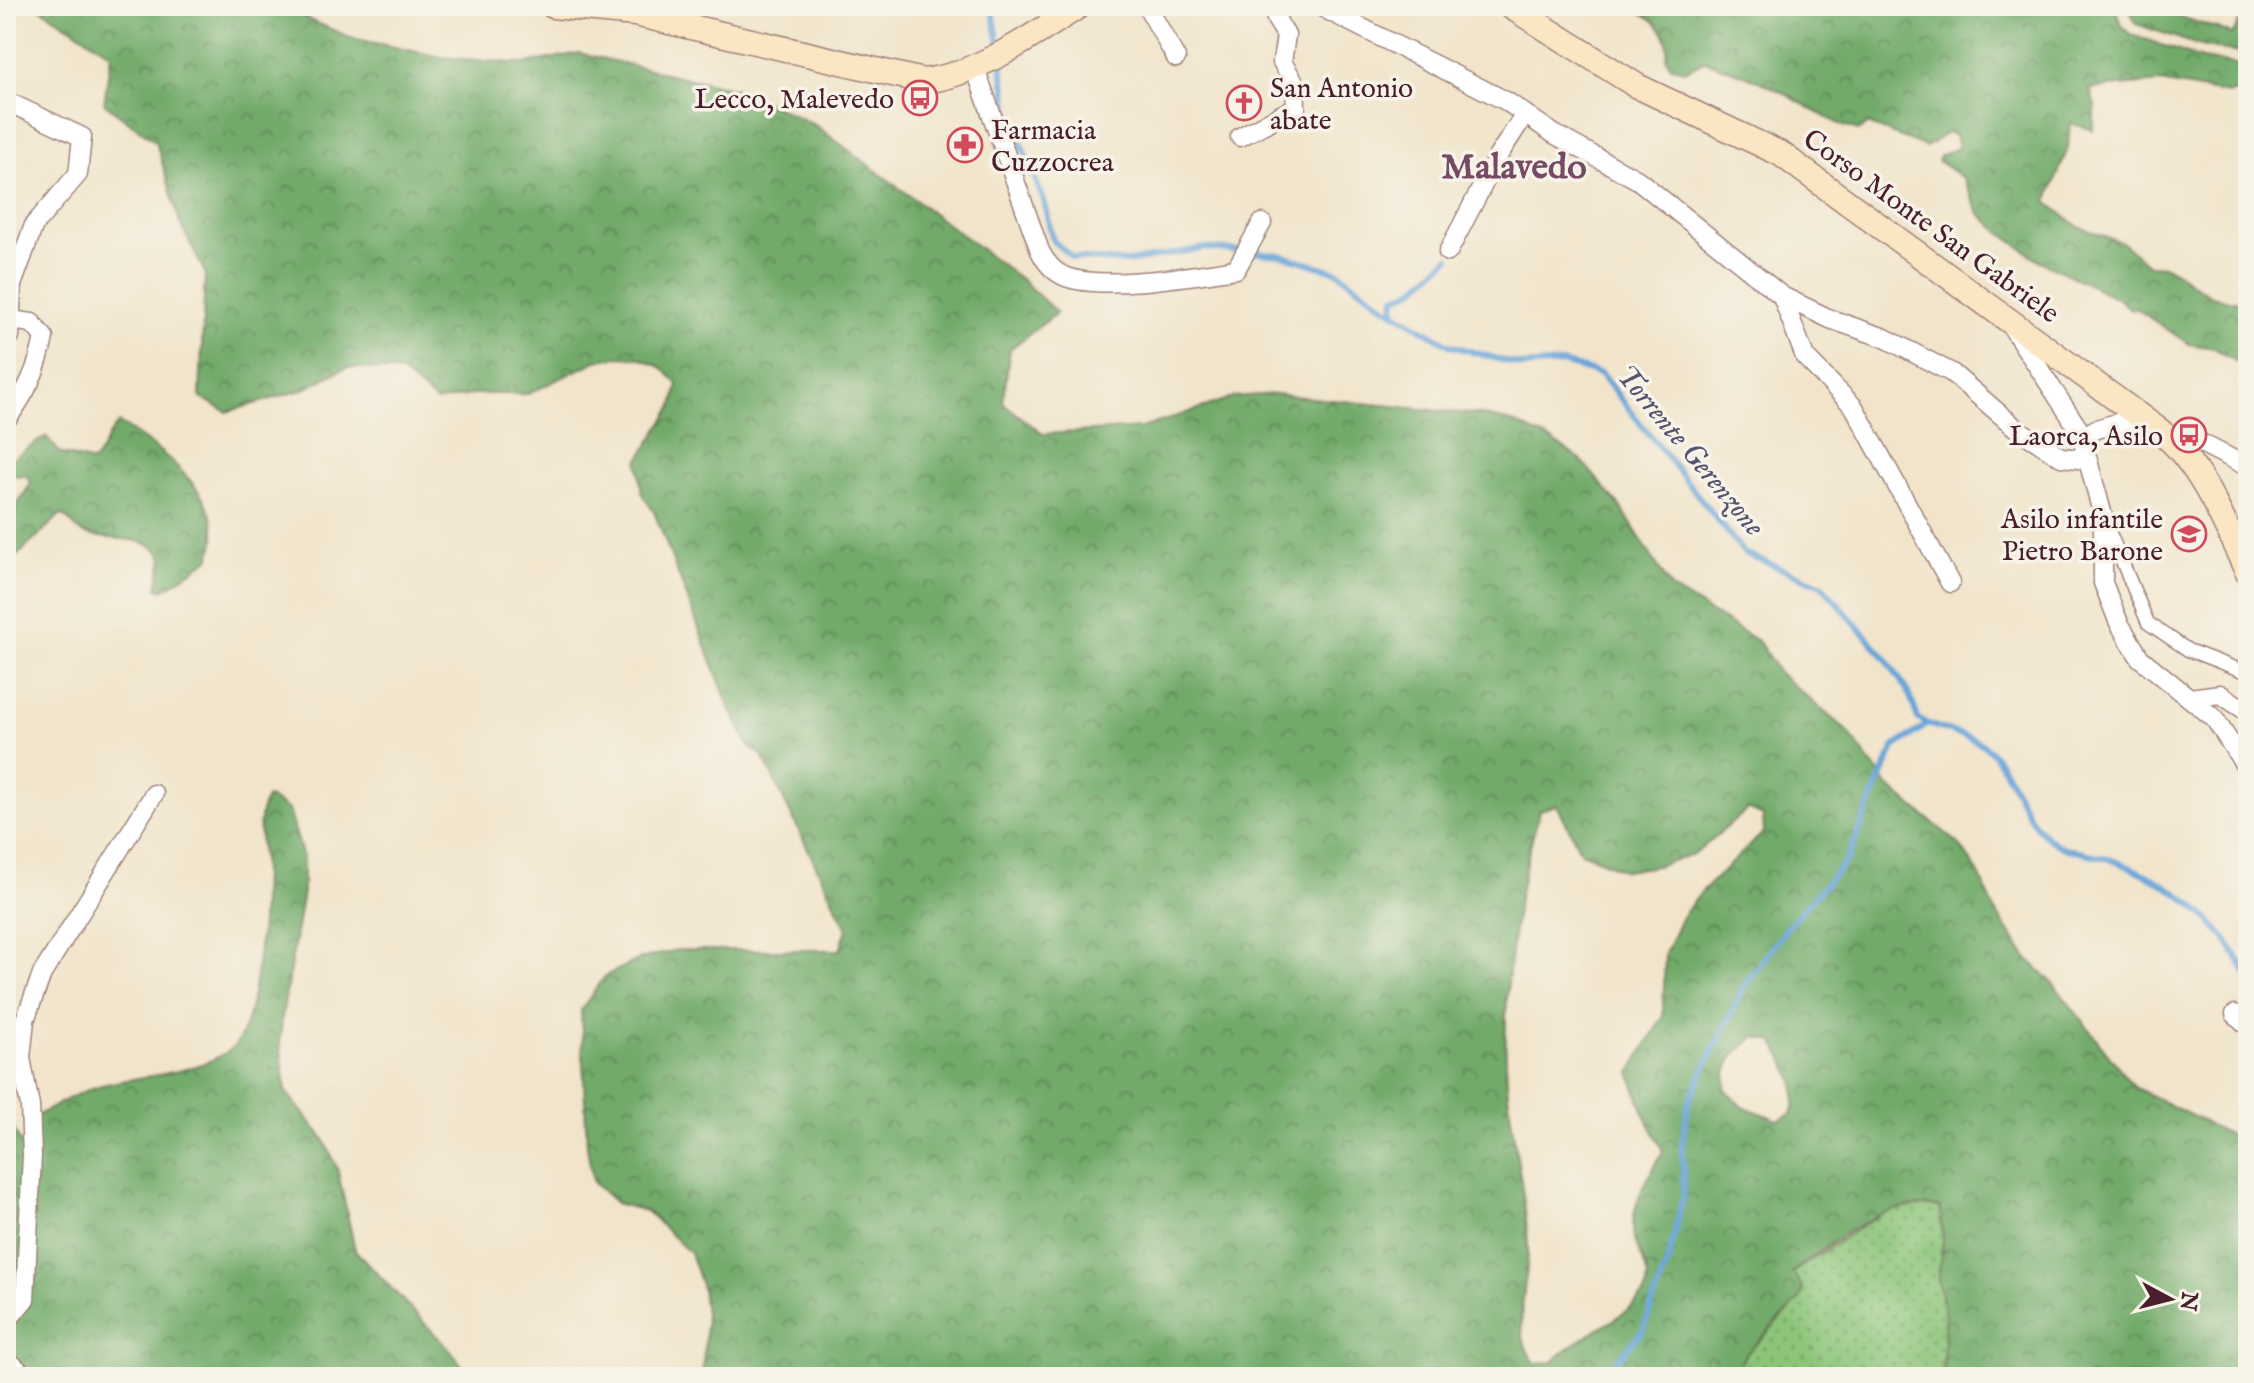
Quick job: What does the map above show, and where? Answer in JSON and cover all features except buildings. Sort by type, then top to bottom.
[{"type":"main road","points":[[553,6],[635,14],[910,80],[936,80],[974,65],[1028,38],[1079,6]]},
{"type":"main road","name":"Corso Monte San Gabriele","points":[[1510,6],[1649,93],[1771,148],[2142,416],[2178,448],[2205,488],[2248,573]]},
{"type":"street","points":[[1240,137],[1296,107],[1295,83],[1282,62],[1286,35],[1276,19],[1280,6]]},
{"type":"street","points":[[1319,6],[1463,78],[1638,180],[1782,296],[1830,319],[1885,338],[1952,373],[2016,428],[2061,457],[2087,460]]},
{"type":"street","points":[[1149,7],[1176,58]]},
{"type":"street","points":[[974,65],[1040,251],[1047,265],[1057,273],[1080,280],[1162,280],[1236,269],[1258,230]]},
{"type":"street","points":[[6,101],[82,137],[78,174],[34,225],[12,285],[11,320],[6,342]]},
{"type":"street","points":[[1448,252],[1498,156],[1525,114]]},
{"type":"street","points":[[1782,296],[1805,357],[1854,407],[1950,583]]},
{"type":"street","points":[[2003,313],[2082,437],[2103,516],[2148,623],[2188,650],[2248,673]]},
{"type":"street","points":[[6,420],[23,398],[38,365],[44,337],[32,323],[11,320]]},
{"type":"street","points":[[2082,437],[2116,422],[2142,416]]},
{"type":"street","points":[[2178,448],[2199,442],[2248,467]]},
{"type":"street","points":[[2103,516],[2103,583],[2119,623],[2140,658],[2214,718],[2248,770]]},
{"type":"street","points":[[2190,698],[2220,694],[2248,712]]},
{"type":"street","points":[[6,1322],[25,1299],[32,1155],[30,1106],[21,1058],[25,1020],[42,974],[154,794]]},
{"type":"street","points":[[6,1366],[12,1364],[26,1377]]},
{"type":"green space","points":[[37,6],[277,6],[352,38],[441,57],[523,64],[579,53],[743,91],[815,125],[1021,279],[1057,313],[1010,349],[1003,403],[1043,434],[1142,428],[1234,397],[1274,394],[1481,415],[1512,422],[1553,441],[1580,459],[1620,506],[1672,589],[1759,642],[1779,673],[1848,732],[1889,787],[1958,843],[1978,872],[1996,912],[2027,958],[2052,982],[2134,1087],[2248,1144],[2248,1377],[1943,1377],[1945,1315],[1938,1280],[1943,1240],[1940,1207],[1919,1206],[1899,1209],[1861,1224],[1792,1272],[1802,1286],[1801,1298],[1745,1355],[1734,1377],[702,1377],[706,1323],[702,1288],[690,1253],[646,1211],[616,1203],[593,1182],[587,1147],[581,1010],[605,976],[640,959],[677,950],[840,950],[847,929],[762,755],[749,747],[729,706],[654,512],[642,494],[638,461],[673,406],[678,384],[661,367],[640,358],[616,357],[596,361],[528,394],[474,394],[437,402],[401,372],[347,367],[302,390],[227,412],[200,397],[205,273],[180,223],[156,142],[104,103],[111,54]],"holes":[[[1557,805],[1581,852],[1625,871],[1656,866],[1696,853],[1748,809],[1763,816],[1764,832],[1703,890],[1682,917],[1665,954],[1663,1016],[1630,1073],[1644,1113],[1663,1151],[1642,1190],[1633,1220],[1635,1239],[1647,1272],[1646,1288],[1642,1296],[1621,1315],[1574,1344],[1553,1362],[1535,1363],[1527,1350],[1521,1322],[1528,1245],[1507,1082],[1506,1015],[1517,910],[1531,842],[1540,810]],[[1755,1037],[1773,1041],[1794,1085],[1792,1114],[1778,1120],[1740,1105],[1725,1088],[1732,1058]]]},
{"type":"green space","points":[[1591,6],[2115,6],[2121,25],[2130,34],[2202,59],[2248,66],[2248,90],[2229,94],[2160,82],[2090,89],[2095,106],[2093,130],[2070,123],[2068,148],[2047,202],[2079,227],[2121,242],[2149,265],[2166,266],[2211,296],[2248,304],[2248,369],[2214,348],[2189,344],[2119,299],[2040,261],[2002,234],[1978,212],[1963,178],[1938,161],[1939,156],[1958,148],[1955,136],[1947,133],[1926,147],[1868,124],[1858,131],[1827,118],[1790,96],[1723,67],[1704,61],[1685,71],[1670,66],[1666,58],[1668,49],[1664,33],[1652,20],[1629,8]]},
{"type":"green space","points":[[2128,6],[2160,6],[2181,17],[2233,34],[2240,20],[2238,6],[2248,6],[2248,54],[2204,47],[2136,24]]},
{"type":"green space","points":[[119,423],[172,462],[202,498],[212,518],[214,538],[209,559],[164,590],[157,588],[163,558],[157,550],[139,542],[85,534],[61,514],[16,557],[6,586],[6,522],[31,483],[27,476],[7,475],[6,463],[46,436],[60,453],[93,462]]},
{"type":"green space","points":[[267,797],[289,810],[303,858],[303,892],[282,1017],[280,1045],[286,1092],[324,1139],[337,1168],[355,1250],[454,1354],[469,1377],[6,1377],[6,1115],[34,1168],[36,1116],[93,1088],[200,1065],[230,1050],[240,1038],[253,995],[257,968],[263,874],[260,815]]},
{"type":"green space","points":[[1919,1204],[1940,1206],[1943,1240],[1938,1279],[1945,1315],[1943,1377],[1734,1377],[1745,1355],[1782,1318],[1792,1273],[1883,1212]]},
{"type":"waterway","name":"Torrente Gerenzone","points":[[992,6],[1000,50]]},
{"type":"waterway","name":"Torrente Gerenzone","points":[[1001,61],[1009,113],[1044,201],[1053,241],[1073,258],[1128,262],[1205,248],[1281,255],[1338,272],[1384,306],[1449,345],[1522,366],[1562,363],[1601,374],[1744,553],[1822,585],[1886,659],[1909,693],[1918,719],[1986,747],[2002,766],[2035,825],[2056,844],[2132,868],[2192,904],[2224,937],[2248,978]]},
{"type":"waterway","points":[[1394,311],[1395,297],[1412,291],[1449,258]]},
{"type":"waterway","points":[[1603,1377],[1643,1330],[1669,1258],[1684,1192],[1682,1143],[1689,1101],[1746,983],[1790,924],[1847,860],[1894,747],[1927,725]]},
{"type":"place","name":"Lecco, Malevedo","points":[[920,98]]},
{"type":"place","name":"San Antonio abate","points":[[1244,103]]},
{"type":"place","name":"Farmacia Cuzzocrea","points":[[965,145]]},
{"type":"place","name":"Laorca, Asilo","points":[[2189,435]]},
{"type":"place","name":"Asilo infantile Pietro Barone","points":[[2189,534]]},
{"type":"district","name":"Malavedo","points":[[1514,165]]}]
